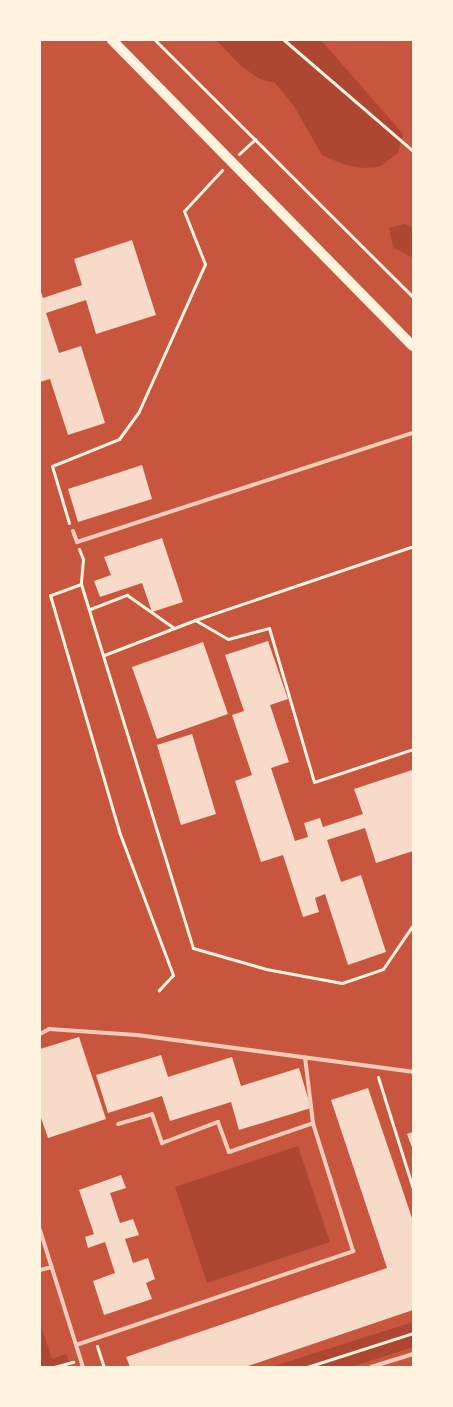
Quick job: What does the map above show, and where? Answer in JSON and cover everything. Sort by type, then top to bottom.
[{"type":"main road","points":[[112,40],[413,346]]},
{"type":"lane","points":[[73,531],[77,542],[413,433]]},
{"type":"lane","points":[[40,1034],[49,1029],[137,1034],[413,1072]]},
{"type":"lane","points":[[76,1345],[354,1251],[313,1123],[304,1057]]},
{"type":"lane","points":[[118,1124],[152,1114],[162,1143],[218,1122],[229,1152],[313,1123]]},
{"type":"lane","points":[[40,1230],[83,1367]]},
{"type":"lane","points":[[40,1270],[52,1267]]},
{"type":"lane","points":[[371,1367],[413,1354]]},
{"type":"path","points":[[155,40],[413,297]]},
{"type":"path","points":[[284,40],[413,151]]},
{"type":"path","points":[[73,531],[66,516],[52,466],[119,439],[139,411],[206,264],[184,211],[232,160],[255,139]]},
{"type":"path","points":[[77,542],[83,559],[81,584],[193,948],[266,969],[342,983],[383,969],[413,925]]},
{"type":"path","points":[[104,655],[195,620],[413,546]]},
{"type":"path","points":[[81,584],[50,595],[120,834],[173,975],[159,990]]},
{"type":"path","points":[[90,609],[127,595],[174,628]]},
{"type":"path","points":[[195,620],[228,639],[269,628],[314,782],[413,749]]},
{"type":"path","points":[[374,1067],[412,1180],[413,1189]]},
{"type":"path","points":[[307,1367],[413,1333]]},
{"type":"path","points":[[95,1339],[104,1367]]},
{"type":"path","points":[[54,1367],[81,1360]]},
{"type":"shaded area","points":[[216,40],[321,40],[403,134],[398,153],[379,167],[363,168],[345,165],[322,155],[294,106],[275,83],[260,79],[241,66]]},
{"type":"shaded area","points":[[405,224],[413,228],[413,258],[393,247],[389,228]]},
{"type":"shaded area","points":[[298,1146],[330,1242],[207,1283],[175,1187]]},
{"type":"shaded area","points":[[413,1322],[413,1347],[351,1367],[271,1367]]},
{"type":"shaded area","points":[[40,1323],[52,1359],[66,1354],[71,1367],[40,1367]]},
{"type":"building","points":[[132,240],[156,315],[96,334],[86,300],[46,313],[59,353],[81,346],[105,423],[68,435],[50,379],[40,382],[40,289],[43,298],[82,285],[74,259]]},
{"type":"building","points":[[142,465],[152,499],[78,522],[68,489]]},
{"type":"building","points":[[162,538],[183,602],[152,612],[142,583],[100,597],[94,581],[111,575],[104,557]]},
{"type":"building","points":[[268,641],[288,699],[270,705],[289,762],[271,768],[295,841],[308,837],[304,823],[320,818],[323,827],[363,814],[354,789],[412,770],[413,774],[413,851],[376,863],[365,828],[327,840],[341,882],[361,875],[386,952],[348,965],[325,894],[315,898],[319,912],[303,917],[283,855],[261,862],[235,781],[252,775],[232,715],[244,711],[225,655]]},
{"type":"building","points":[[203,642],[228,714],[157,739],[132,667]]},
{"type":"building","points":[[192,734],[216,814],[181,825],[157,745]]},
{"type":"building","points":[[79,1037],[106,1119],[48,1138],[40,1115],[40,1049]]},
{"type":"building","points":[[161,1055],[168,1077],[232,1057],[241,1086],[299,1068],[311,1108],[239,1130],[231,1102],[170,1121],[162,1096],[108,1113],[96,1075]]},
{"type":"building","points":[[368,1088],[413,1221],[413,1310],[245,1367],[130,1367],[126,1357],[387,1268],[331,1100]]},
{"type":"building","points":[[413,1132],[413,1150],[407,1134]]},
{"type":"building","points":[[121,1175],[126,1188],[110,1193],[120,1223],[133,1219],[139,1235],[125,1239],[133,1263],[148,1258],[155,1279],[146,1283],[152,1299],[104,1315],[93,1281],[115,1273],[105,1242],[88,1248],[85,1237],[94,1234],[79,1190]]}]
